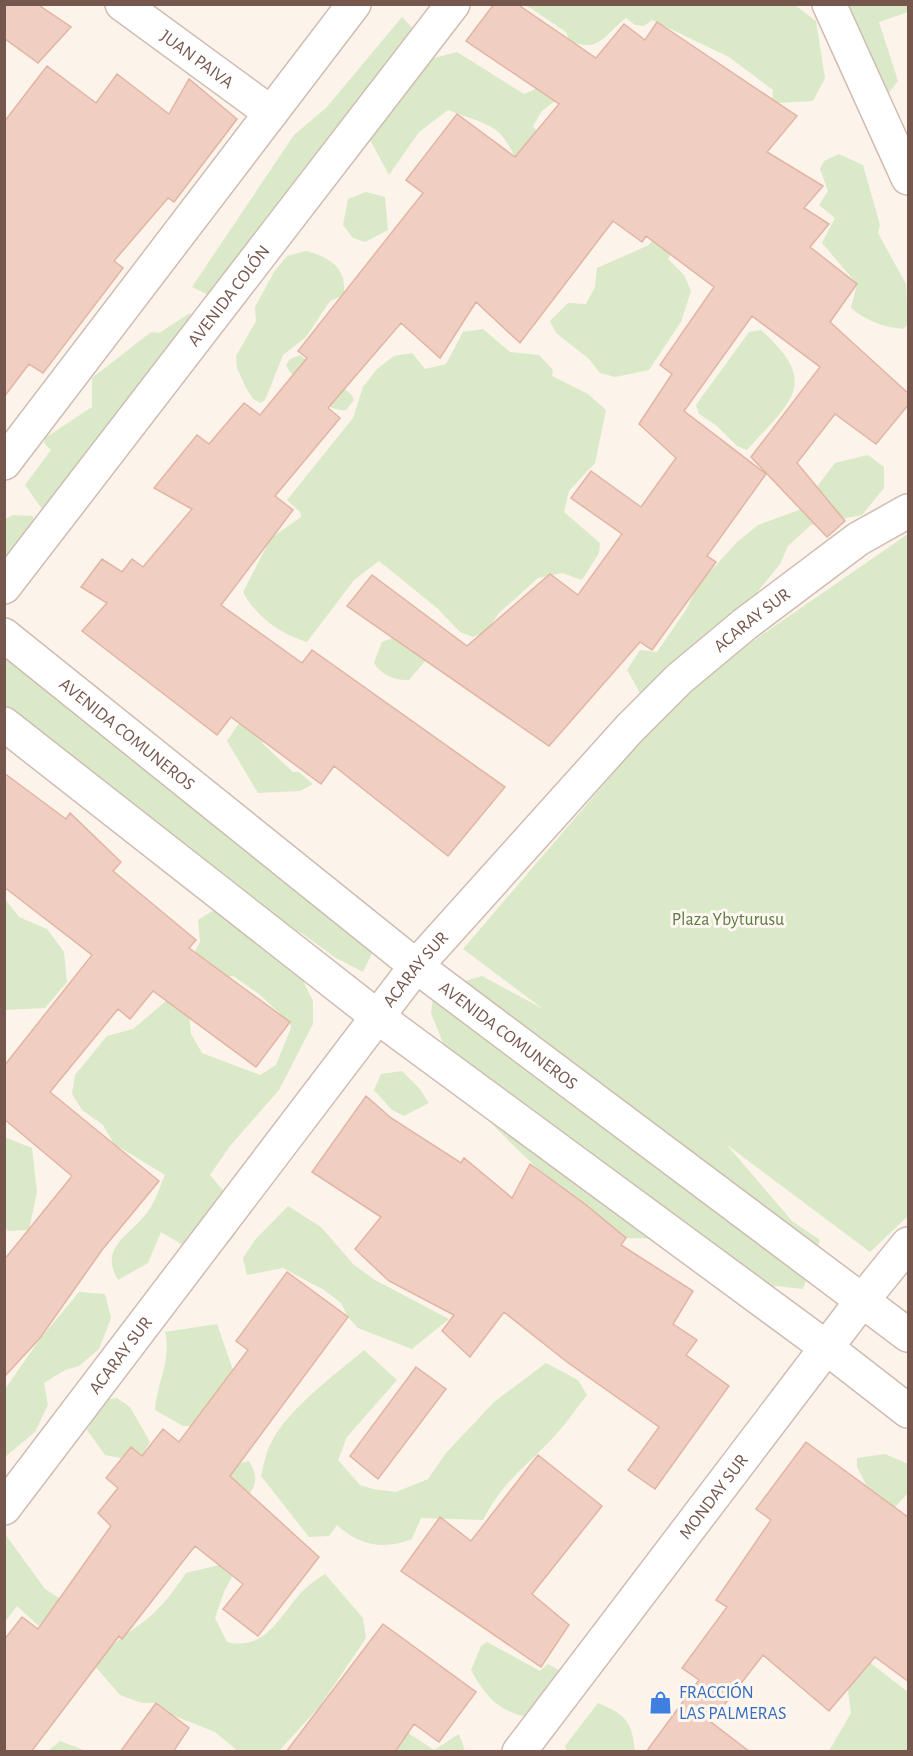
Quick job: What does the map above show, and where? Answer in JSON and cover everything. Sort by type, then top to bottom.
[{"type":"street","name":"JUAN PAIVA","points":[[122,4],[272,113]]},
{"type":"street","points":[[4,463],[354,4]]},
{"type":"street","name":"AVENIDA COLÓN","points":[[4,587],[453,4]]},
{"type":"street","points":[[829,4],[909,178]]},
{"type":"street","name":"ACARAY SUR","points":[[4,1508],[379,1018],[416,966],[630,728],[679,679],[745,624],[858,539],[909,511]]},
{"type":"street","name":"AVENIDA COMUNEROS","points":[[4,635],[416,966],[861,1302],[909,1335]]},
{"type":"street","points":[[4,724],[379,1018],[909,1411]]},
{"type":"street","name":"MONDAY SUR","points":[[519,1752],[861,1302],[909,1244]]},
{"type":"green space","points":[[526,5],[795,5],[816,21],[825,78],[813,101],[777,103],[772,100],[773,90],[729,57],[652,20],[644,26],[635,25],[626,18],[595,44],[579,44],[569,41],[566,32]]},
{"type":"green space","points":[[837,5],[908,5],[908,12],[879,22],[898,81],[885,98]]},
{"type":"green space","points":[[402,17],[415,31],[215,298],[192,287],[294,135],[326,108]]},
{"type":"green space","points":[[457,52],[524,94],[540,87],[573,87],[542,111],[533,126],[537,132],[522,174],[503,136],[488,125],[448,110],[419,132],[389,175],[369,138],[430,59]]},
{"type":"green space","points":[[839,154],[863,165],[880,225],[878,233],[906,284],[908,325],[903,329],[876,323],[851,308],[857,284],[822,243],[835,218],[819,205],[828,191],[820,169],[824,161]]},
{"type":"green space","points":[[366,192],[385,197],[388,230],[365,242],[353,238],[343,225],[348,199]]},
{"type":"green space","points":[[666,223],[680,238],[668,259],[684,275],[691,291],[681,322],[649,370],[615,377],[600,373],[588,358],[556,333],[550,321],[568,303],[586,304],[595,287],[597,268],[649,245]]},
{"type":"green space","points":[[306,251],[329,260],[335,265],[343,278],[344,295],[330,301],[306,337],[283,355],[265,400],[261,403],[253,399],[246,388],[237,368],[236,356],[256,321],[255,307],[274,272],[287,256]]},
{"type":"green space","points":[[190,313],[193,325],[77,478],[42,509],[25,485],[51,450],[44,443],[45,438],[92,407],[92,378],[151,332],[159,333]]},
{"type":"green space","points":[[483,329],[510,352],[539,355],[553,370],[552,376],[588,394],[606,410],[595,463],[569,491],[564,512],[600,543],[599,553],[582,580],[562,573],[538,578],[499,613],[486,632],[473,637],[460,632],[437,608],[379,561],[354,580],[307,642],[270,623],[248,601],[243,592],[271,538],[301,517],[300,512],[287,500],[353,418],[363,387],[377,369],[394,356],[412,353],[425,369],[446,364],[463,332]]},
{"type":"green space","points":[[761,330],[779,348],[790,364],[795,378],[793,392],[787,404],[747,450],[737,446],[717,426],[699,414],[696,405],[749,332]]},
{"type":"green space","points":[[300,355],[351,394],[354,400],[346,410],[338,410],[321,402],[296,380],[286,365],[290,359]]},
{"type":"green space","points":[[868,455],[884,467],[884,488],[862,515],[811,525],[788,546],[780,564],[751,600],[643,698],[627,670],[640,650],[657,652],[686,610],[698,585],[737,542],[758,525],[799,510],[835,463]]},
{"type":"green space","points":[[13,515],[33,516],[35,531],[5,574],[5,519]]},
{"type":"green space","name":"Plaza Ybyturusu","points":[[908,534],[908,1216],[870,1252],[727,1145],[792,1221],[820,1240],[803,1289],[766,1285],[742,1264],[706,1240],[626,1238],[542,1173],[465,1098],[431,1013],[434,990],[482,976],[543,1009],[463,949],[688,686]]},
{"type":"green space","points":[[32,636],[99,688],[206,788],[305,854],[380,937],[363,972],[336,958],[303,934],[136,846],[5,743],[4,649]]},
{"type":"green space","points":[[395,637],[426,660],[409,680],[389,676],[374,663],[382,642]]},
{"type":"green space","points":[[294,695],[262,743],[293,772],[299,772],[313,784],[300,791],[258,793],[227,741],[252,704]]},
{"type":"green space","points":[[5,899],[19,917],[47,929],[64,952],[67,982],[45,1008],[5,1010]]},
{"type":"green space","points":[[214,910],[239,921],[303,981],[313,1001],[313,1024],[279,1090],[230,1146],[210,1175],[244,1215],[235,1235],[223,1249],[189,1249],[161,1232],[148,1263],[118,1280],[113,1268],[114,1250],[149,1210],[165,1175],[114,1144],[103,1125],[82,1110],[72,1094],[75,1075],[107,1036],[133,1029],[186,984],[191,1034],[202,1053],[260,1075],[276,1065],[291,1028],[290,1023],[259,994],[233,976],[218,978],[192,957],[200,942],[198,920]]},
{"type":"green space","points":[[402,1071],[419,1088],[429,1103],[404,1116],[392,1110],[374,1090],[381,1074]]},
{"type":"green space","points":[[4,1137],[32,1148],[37,1192],[29,1230],[8,1231],[5,1228]]},
{"type":"green space","points":[[288,1206],[321,1227],[354,1265],[375,1280],[449,1319],[412,1349],[358,1328],[348,1317],[341,1303],[324,1290],[283,1268],[247,1275],[243,1258],[255,1240]]},
{"type":"green space","points":[[79,1292],[105,1294],[111,1318],[99,1349],[79,1366],[65,1370],[44,1383],[48,1405],[35,1432],[5,1457],[5,1389],[40,1339]]},
{"type":"green space","points":[[217,1324],[233,1370],[191,1426],[183,1426],[155,1410],[167,1352],[165,1332]]},
{"type":"green space","points":[[364,1350],[397,1380],[347,1437],[338,1460],[360,1485],[373,1489],[396,1492],[428,1479],[446,1453],[494,1402],[546,1363],[578,1380],[587,1395],[554,1437],[505,1486],[483,1520],[421,1518],[412,1539],[382,1545],[354,1538],[337,1525],[329,1536],[309,1537],[261,1476],[267,1454],[272,1441],[290,1416],[314,1392]]},
{"type":"green space","points":[[117,1398],[130,1407],[150,1442],[142,1456],[131,1447],[121,1458],[105,1455],[87,1430],[105,1400]]},
{"type":"green space","points":[[885,1454],[908,1464],[908,1493],[884,1519],[857,1467],[857,1458]]},
{"type":"green space","points":[[249,1461],[255,1480],[252,1490],[240,1507],[212,1470]]},
{"type":"green space","points":[[5,1534],[45,1589],[76,1609],[68,1653],[17,1606],[5,1622]]},
{"type":"green space","points":[[245,1552],[224,1592],[215,1618],[227,1642],[254,1641],[264,1635],[306,1588],[325,1574],[363,1618],[366,1638],[320,1706],[279,1751],[238,1751],[215,1732],[172,1715],[156,1703],[142,1703],[120,1695],[94,1665],[113,1645],[158,1609],[186,1573],[223,1564]]},
{"type":"green space","points":[[487,1642],[540,1671],[548,1664],[574,1679],[534,1718],[512,1713],[489,1696],[471,1670],[481,1646]]},
{"type":"green space","points":[[851,1648],[908,1692],[908,1751],[829,1751],[851,1713],[848,1690],[832,1676]]},
{"type":"green space","points":[[598,1703],[615,1711],[626,1720],[632,1733],[635,1751],[567,1751],[565,1746]]},
{"type":"green space","points":[[402,1729],[434,1750],[459,1734],[465,1751],[397,1751],[397,1736]]},
{"type":"green space","points":[[60,1741],[86,1751],[48,1751]]},
{"type":"building","points":[[4,4],[37,4],[71,27],[38,63],[4,38]]},
{"type":"building","points":[[494,4],[517,4],[596,58],[624,24],[645,40],[657,22],[797,116],[767,152],[823,186],[804,208],[829,224],[810,247],[857,284],[830,322],[909,394],[909,404],[876,444],[835,414],[797,463],[845,521],[827,537],[751,457],[820,367],[752,316],[684,411],[766,474],[707,556],[716,562],[652,650],[640,642],[549,746],[347,606],[372,575],[467,646],[550,574],[578,595],[622,534],[571,498],[591,471],[641,507],[676,458],[639,424],[672,374],[660,365],[714,287],[646,236],[642,242],[613,221],[520,343],[476,302],[440,358],[401,323],[328,408],[340,418],[275,496],[293,510],[221,605],[302,663],[312,650],[505,787],[448,856],[334,766],[321,784],[231,717],[217,735],[82,631],[107,603],[81,587],[102,559],[122,572],[132,559],[143,567],[192,509],[154,488],[197,435],[209,444],[244,403],[260,415],[307,358],[298,351],[423,193],[406,180],[457,114],[515,157],[559,104],[466,41]]},
{"type":"building","points":[[47,66],[96,103],[117,74],[169,114],[189,79],[237,119],[174,202],[168,198],[114,261],[123,268],[43,373],[29,364],[4,397],[4,122]]},
{"type":"building","points":[[4,773],[66,819],[70,813],[121,862],[113,871],[196,940],[189,948],[290,1022],[256,1067],[153,991],[130,1019],[118,1009],[50,1092],[159,1181],[102,1250],[40,1338],[4,1377],[4,1260],[72,1176],[4,1119],[4,1066],[92,955],[4,887]]},
{"type":"building","points":[[366,1096],[391,1118],[461,1163],[464,1158],[512,1198],[530,1164],[585,1204],[626,1238],[621,1245],[693,1291],[673,1324],[697,1340],[686,1355],[729,1386],[655,1489],[628,1470],[659,1427],[567,1362],[504,1312],[470,1357],[442,1331],[454,1315],[389,1281],[355,1249],[381,1217],[312,1172]]},
{"type":"building","points":[[287,1272],[348,1317],[230,1476],[319,1557],[258,1636],[223,1609],[243,1584],[195,1546],[122,1639],[119,1636],[31,1752],[4,1752],[4,1640],[22,1617],[38,1629],[111,1526],[98,1513],[118,1488],[106,1478],[131,1447],[142,1456],[163,1429],[179,1442],[248,1350],[236,1341]]},
{"type":"building","points":[[416,1367],[446,1389],[378,1479],[350,1456]]},
{"type":"building","points":[[806,1442],[909,1518],[909,1682],[875,1657],[829,1711],[763,1655],[711,1722],[750,1752],[646,1752],[699,1680],[682,1668],[727,1607],[716,1600],[771,1520],[756,1509]]},
{"type":"building","points":[[538,1455],[602,1506],[532,1594],[569,1625],[541,1667],[401,1571],[440,1517],[471,1541]]},
{"type":"building","points":[[383,1624],[476,1692],[439,1742],[414,1724],[395,1752],[286,1752]]},
{"type":"building","points":[[156,1703],[189,1728],[173,1752],[120,1752]]},
{"type":"place","name":"FRACCIÓN LAS PALMERAS","points":[[661,1702]]}]
